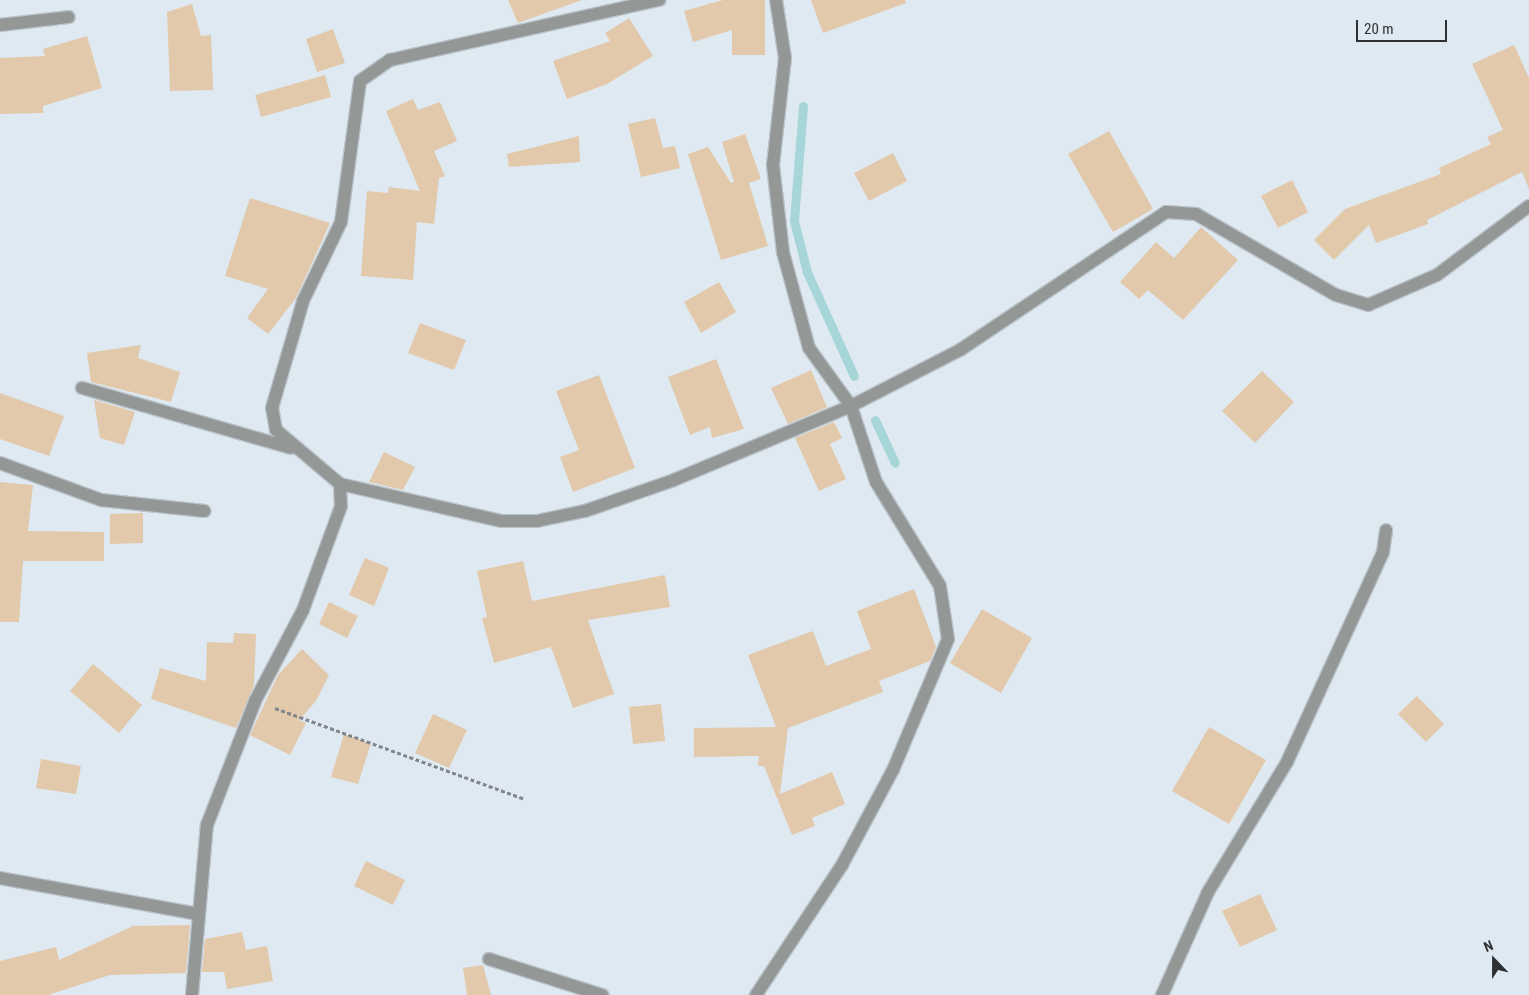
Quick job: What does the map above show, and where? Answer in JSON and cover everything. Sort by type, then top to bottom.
[{"type":"street","points":[[659,0],[390,60],[360,81],[341,222],[303,301],[272,408],[276,430],[292,449],[340,484],[502,521],[537,522],[585,511],[674,480],[851,406],[960,350],[1166,212],[1196,214],[1336,295],[1368,305],[1437,275],[1529,206]]},
{"type":"street","points":[[756,995],[799,935],[870,814],[926,698],[948,638],[940,586],[876,482],[851,406],[809,348],[784,252],[773,165],[785,58],[776,0]]},
{"type":"street","points":[[0,25],[70,17]]},
{"type":"street","points":[[82,388],[292,449]]},
{"type":"street","points":[[0,464],[101,500],[204,511]]},
{"type":"street","points":[[190,994],[207,825],[255,701],[303,610],[321,565],[341,506],[340,484]]},
{"type":"street","points":[[1162,995],[1208,892],[1287,762],[1383,552],[1386,530]]},
{"type":"street","points":[[0,878],[198,914]]},
{"type":"street","points":[[490,959],[602,995]]},
{"type":"path","points":[[255,701],[525,799]]},
{"type":"building","points":[[508,0],[582,0],[518,23]]},
{"type":"building","points":[[723,0],[765,0],[765,55],[732,55],[732,30],[693,42],[684,11]]},
{"type":"building","points":[[811,0],[905,0],[906,3],[823,33]]},
{"type":"building","points":[[192,4],[201,36],[211,35],[213,90],[170,91],[167,12]]},
{"type":"building","points":[[629,18],[653,56],[607,84],[567,99],[553,61],[610,41],[605,33]]},
{"type":"building","points":[[333,29],[345,63],[317,72],[306,39]]},
{"type":"building","points":[[87,36],[102,88],[43,106],[43,113],[0,114],[0,58],[45,56],[43,49]]},
{"type":"building","points":[[1514,45],[1529,78],[1529,189],[1522,172],[1427,220],[1428,224],[1376,243],[1369,225],[1334,260],[1314,240],[1345,209],[1441,174],[1439,168],[1491,144],[1487,137],[1503,130],[1472,64]]},
{"type":"building","points":[[325,75],[331,97],[261,117],[255,95]]},
{"type":"building","points":[[413,99],[418,110],[440,102],[457,141],[434,151],[445,176],[439,178],[434,224],[417,222],[413,280],[361,276],[367,191],[388,193],[389,187],[420,191],[386,111]]},
{"type":"building","points":[[655,118],[663,148],[675,146],[680,168],[641,177],[628,124]]},
{"type":"building","points":[[1109,131],[1153,209],[1113,232],[1068,154]]},
{"type":"building","points":[[745,134],[761,179],[749,183],[768,246],[721,260],[688,154],[708,147],[731,183],[734,182],[722,142]]},
{"type":"building","points":[[579,136],[580,162],[509,167],[507,154]]},
{"type":"building","points":[[893,153],[907,181],[869,201],[854,173]]},
{"type":"building","points":[[1292,180],[1308,212],[1278,228],[1261,196]]},
{"type":"building","points":[[250,198],[330,223],[296,298],[268,334],[247,318],[268,289],[225,276]]},
{"type":"building","points":[[1201,227],[1238,260],[1183,320],[1148,290],[1139,299],[1120,282],[1156,242],[1174,258]]},
{"type":"building","points":[[719,282],[736,312],[701,333],[684,302]]},
{"type":"building","points":[[420,323],[466,340],[454,370],[408,353]]},
{"type":"building","points":[[141,345],[138,358],[180,372],[171,402],[91,382],[87,353]]},
{"type":"building","points":[[716,359],[744,429],[712,438],[710,427],[690,435],[668,377]]},
{"type":"building","points":[[811,370],[827,407],[788,424],[771,388]]},
{"type":"building","points":[[1262,371],[1294,402],[1255,443],[1222,411]]},
{"type":"building","points":[[599,375],[635,468],[573,492],[560,457],[579,450],[556,391]]},
{"type":"building","points":[[0,393],[64,416],[49,456],[0,439]]},
{"type":"building","points":[[94,400],[135,412],[124,445],[100,438]]},
{"type":"building","points":[[834,422],[842,438],[830,444],[846,479],[819,491],[795,438]]},
{"type":"building","points":[[384,452],[415,467],[403,490],[369,482]]},
{"type":"building","points":[[0,482],[33,485],[28,531],[104,532],[104,561],[23,561],[19,622],[0,622]]},
{"type":"building","points":[[143,513],[143,543],[110,544],[110,514]]},
{"type":"building","points":[[365,558],[389,568],[374,606],[349,595]]},
{"type":"building","points":[[523,561],[532,601],[665,575],[670,607],[588,620],[614,694],[573,708],[551,647],[494,663],[482,618],[487,617],[477,571]]},
{"type":"building","points":[[914,589],[936,647],[930,661],[879,681],[883,692],[788,728],[780,794],[832,772],[845,804],[812,818],[815,826],[792,835],[764,766],[758,766],[759,756],[694,757],[694,728],[776,727],[748,655],[813,631],[826,666],[871,649],[857,611]]},
{"type":"building","points":[[329,602],[358,616],[347,638],[319,624]]},
{"type":"building","points":[[982,609],[1032,638],[1001,693],[950,663]]},
{"type":"building","points":[[234,633],[256,634],[254,685],[236,728],[151,699],[160,668],[206,681],[207,642],[233,643]]},
{"type":"building","points":[[302,649],[329,675],[316,701],[299,720],[306,723],[290,755],[250,735],[278,675]]},
{"type":"building","points":[[93,664],[142,705],[119,733],[70,691]]},
{"type":"building","points":[[1417,696],[1444,724],[1426,742],[1398,714]]},
{"type":"building","points":[[661,704],[665,741],[633,744],[629,707]]},
{"type":"building","points":[[433,714],[467,730],[449,768],[415,753]]},
{"type":"building","points":[[1209,727],[1266,760],[1229,824],[1172,791]]},
{"type":"building","points":[[344,734],[371,743],[358,784],[331,777]]},
{"type":"building","points":[[41,759],[81,766],[76,794],[36,788]]},
{"type":"building","points":[[366,861],[405,880],[393,905],[354,886]]},
{"type":"building","points":[[1260,894],[1277,930],[1240,947],[1222,911]]},
{"type":"building","points":[[190,925],[186,973],[110,975],[48,995],[0,995],[0,961],[56,947],[59,960],[133,926]]},
{"type":"building","points":[[242,932],[246,950],[267,946],[273,981],[227,989],[224,972],[202,972],[205,939]]},
{"type":"building","points":[[483,965],[491,995],[467,995],[463,968]]},
{"type":"waterway","points":[[803,106],[794,221],[807,272],[854,376]]},
{"type":"waterway","points":[[875,420],[895,463]]}]
